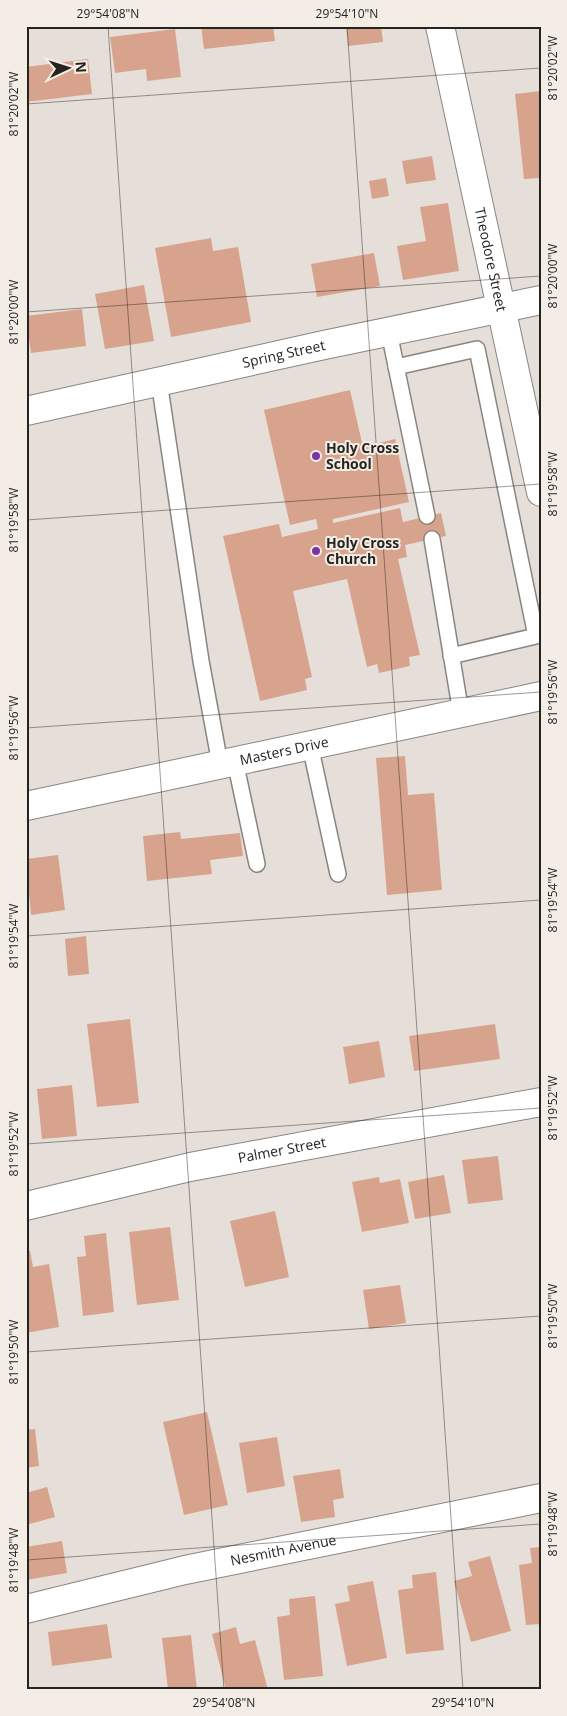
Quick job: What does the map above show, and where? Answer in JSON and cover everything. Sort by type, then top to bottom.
[{"type":"street","name":"Theodore Street","points":[[440,26],[541,492]]},
{"type":"street","name":"Spring Street","points":[[26,411],[541,300]]},
{"type":"street","name":"Masters Drive","points":[[26,806],[541,696]]},
{"type":"street","name":"Palmer Street","points":[[26,1206],[190,1167],[541,1102]]},
{"type":"street","name":"Nesmith Avenue","points":[[26,1608],[185,1570],[541,1498]]},
{"type":"lane","points":[[389,332],[427,516]]},
{"type":"lane","points":[[396,367],[477,349],[536,636],[451,656]]},
{"type":"lane","points":[[159,381],[201,661],[257,864]]},
{"type":"lane","points":[[432,539],[461,713]]},
{"type":"lane","points":[[310,745],[338,874]]},
{"type":"building","points":[[201,26],[273,26],[275,41],[204,49]]},
{"type":"building","points":[[346,26],[381,26],[383,42],[348,46]]},
{"type":"building","points":[[175,29],[181,77],[147,81],[146,69],[115,73],[110,37]]},
{"type":"building","points":[[88,59],[92,94],[26,102],[26,67]]},
{"type":"building","points":[[541,91],[541,178],[524,179],[515,94]]},
{"type":"building","points":[[432,156],[436,180],[406,184],[402,161]]},
{"type":"building","points":[[386,178],[389,196],[372,199],[369,181]]},
{"type":"building","points":[[448,203],[459,271],[403,280],[397,246],[426,241],[420,207]]},
{"type":"building","points":[[211,238],[213,251],[238,247],[251,322],[171,337],[155,248]]},
{"type":"building","points":[[374,253],[380,286],[317,297],[311,264]]},
{"type":"building","points":[[144,285],[154,341],[105,349],[95,294]]},
{"type":"building","points":[[82,309],[86,346],[31,353],[26,316]]},
{"type":"building","name":"Holy Cross Church","points":[[350,390],[363,447],[395,439],[409,502],[333,519],[333,523],[400,508],[403,522],[441,513],[446,536],[405,545],[407,557],[398,559],[420,655],[409,657],[410,666],[379,673],[377,664],[367,667],[347,579],[293,591],[312,677],[305,679],[307,690],[260,701],[223,536],[279,524],[282,537],[318,529],[316,519],[290,525],[264,410]]},
{"type":"building","points":[[405,756],[408,795],[434,793],[442,890],[387,895],[376,758]]},
{"type":"building","points":[[180,832],[181,839],[240,833],[243,856],[210,860],[212,874],[147,881],[143,836]]},
{"type":"building","points":[[58,855],[65,910],[31,915],[26,859]]},
{"type":"building","points":[[86,936],[89,974],[68,976],[65,939]]},
{"type":"building","points":[[130,1019],[139,1103],[97,1107],[87,1024]]},
{"type":"building","points":[[495,1024],[500,1059],[414,1071],[409,1036]]},
{"type":"building","points":[[379,1041],[385,1077],[349,1084],[343,1047]]},
{"type":"building","points":[[72,1085],[77,1136],[42,1139],[37,1089]]},
{"type":"building","points":[[498,1156],[503,1200],[468,1204],[462,1160]]},
{"type":"building","points":[[444,1175],[451,1213],[415,1219],[408,1182]]},
{"type":"building","points":[[379,1177],[380,1183],[400,1179],[409,1223],[362,1232],[352,1182]]},
{"type":"building","points":[[275,1211],[289,1277],[245,1287],[230,1221]]},
{"type":"building","points":[[170,1227],[179,1300],[137,1305],[129,1232]]},
{"type":"building","points":[[106,1233],[114,1312],[83,1316],[77,1257],[86,1256],[84,1236]]},
{"type":"building","points":[[26,1251],[30,1251],[33,1267],[49,1264],[59,1327],[26,1333]]},
{"type":"building","points":[[400,1285],[406,1323],[369,1329],[363,1290]]},
{"type":"building","points":[[207,1412],[228,1505],[184,1515],[163,1422]]},
{"type":"building","points":[[35,1429],[39,1466],[26,1468],[26,1430]]},
{"type":"building","points":[[277,1437],[285,1486],[247,1493],[239,1443]]},
{"type":"building","points":[[340,1469],[344,1498],[333,1500],[335,1517],[301,1522],[293,1476]]},
{"type":"building","points":[[47,1487],[55,1517],[26,1525],[26,1493]]},
{"type":"building","points":[[62,1541],[67,1573],[26,1580],[26,1547]]},
{"type":"building","points":[[541,1547],[541,1624],[526,1625],[519,1565],[532,1563],[530,1548]]},
{"type":"building","points":[[490,1556],[511,1631],[471,1642],[454,1581],[472,1576],[468,1562]]},
{"type":"building","points":[[436,1572],[444,1650],[406,1654],[398,1590],[413,1588],[412,1575]]},
{"type":"building","points":[[373,1581],[387,1658],[347,1666],[335,1604],[350,1601],[347,1586]]},
{"type":"building","points":[[315,1596],[323,1676],[284,1680],[277,1617],[290,1615],[289,1599]]},
{"type":"building","points":[[107,1624],[112,1658],[52,1666],[48,1632]]},
{"type":"building","points":[[236,1627],[240,1644],[255,1640],[268,1690],[226,1690],[212,1634]]},
{"type":"building","points":[[191,1635],[197,1690],[168,1690],[162,1638]]},
{"type":"place","name":"Holy Cross School","points":[[316,456]]},
{"type":"place","name":"Holy Cross Church","points":[[316,551]]}]
